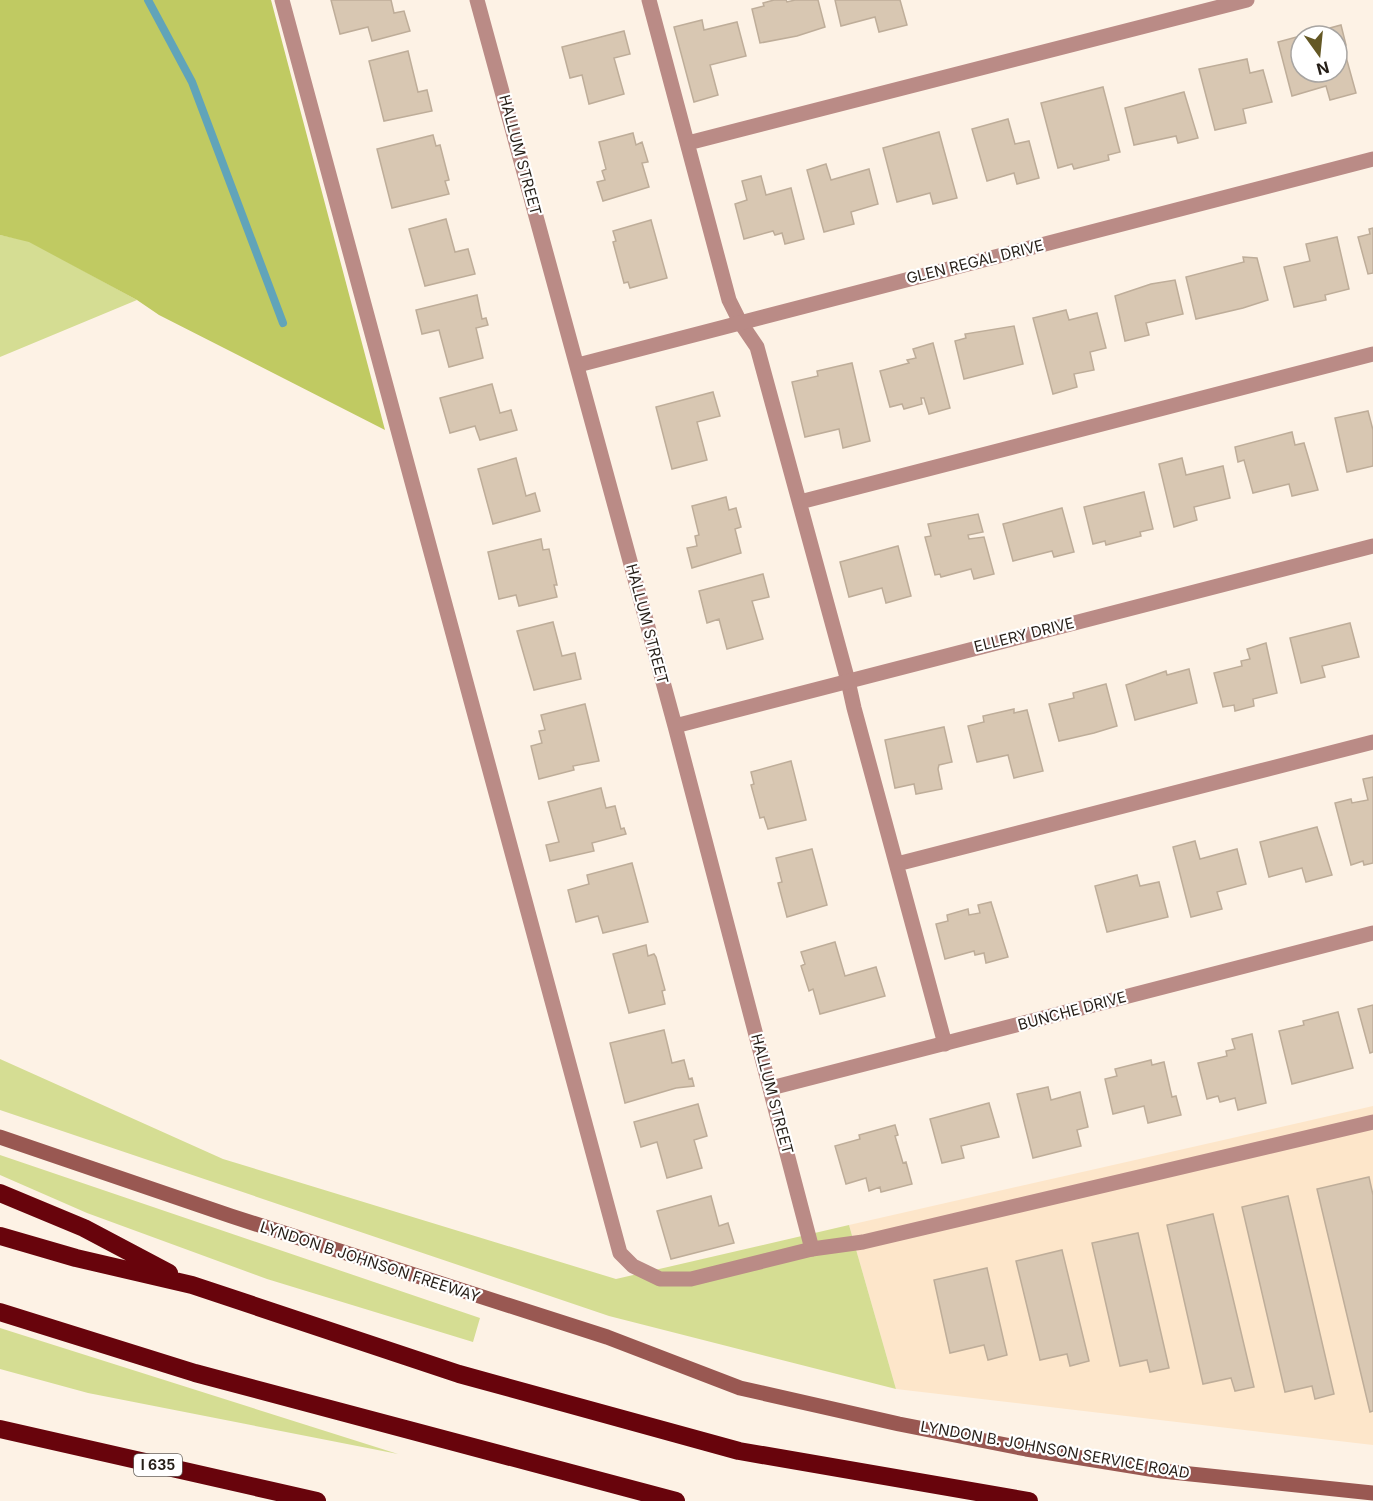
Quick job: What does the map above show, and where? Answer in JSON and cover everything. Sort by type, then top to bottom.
[{"type":"highway","points":[[0,1193],[84,1228],[192,1285]]},
{"type":"highway","points":[[0,1236],[76,1258],[192,1285],[459,1374],[739,1451],[1029,1501]]},
{"type":"highway","points":[[0,1312],[195,1373],[676,1501]]},
{"type":"highway","name":"I 635","points":[[0,1429],[317,1501]]},
{"type":"main road","name":"LYNDON B JOHNSON FREEWAY","points":[[0,1137],[231,1216],[607,1337],[740,1388]]},
{"type":"main road","name":"LYNDON B. JOHNSON SERVICE ROAD","points":[[740,1388],[899,1424],[1026,1449],[1162,1471],[1373,1493]]},
{"type":"street","points":[[282,0],[620,1253],[633,1266],[660,1279],[691,1280],[812,1249],[863,1242],[1373,1122]]},
{"type":"street","points":[[649,0],[729,300],[740,322],[757,347],[945,1044]]},
{"type":"street","points":[[688,143],[1247,0]]},
{"type":"street","name":"HALLUM STREET","points":[[480,1],[675,726],[812,1249]]},
{"type":"street","name":"GLEN REGAL DRIVE","points":[[578,366],[1373,159]]},
{"type":"street","points":[[800,502],[1373,354]]},
{"type":"street","name":"ELLERY DRIVE","points":[[675,726],[1373,546]]},
{"type":"street","points":[[897,864],[1373,742]]},
{"type":"street","name":"BUNCHE DRIVE","points":[[771,1088],[1373,933]]},
{"type":"shaded area","points":[[1373,1106],[1373,1445],[896,1389],[849,1225]]},
{"type":"green space","points":[[0,0],[271,0],[385,430],[159,315],[137,300],[29,242],[0,235]]},
{"type":"green space","points":[[0,235],[29,241],[137,300],[0,357]]},
{"type":"green space","points":[[0,1059],[223,1159],[616,1279],[849,1225],[896,1389],[609,1316],[0,1110]]},
{"type":"green space","points":[[0,1155],[480,1318],[473,1342],[267,1279],[87,1213],[0,1175]]},
{"type":"green space","points":[[0,1328],[398,1454],[88,1393],[0,1369]]},
{"type":"building","points":[[331,0],[391,0],[394,13],[404,11],[410,31],[372,41],[368,27],[340,34]]},
{"type":"building","points":[[774,0],[786,0],[787,2],[818,0],[825,27],[797,36],[760,43],[752,9]]},
{"type":"building","points":[[835,0],[900,0],[907,25],[879,32],[875,17],[841,26]]},
{"type":"building","points":[[702,20],[704,30],[737,22],[746,56],[710,65],[718,95],[694,102],[674,27]]},
{"type":"building","points":[[624,31],[630,54],[614,58],[624,94],[589,104],[582,75],[570,78],[562,47]]},
{"type":"building","points":[[1289,39],[1289,84],[1349,84],[1349,68],[1356,93],[1330,100],[1326,86],[1292,96],[1278,42]]},
{"type":"building","points":[[408,51],[418,92],[427,90],[432,111],[384,121],[369,61]]},
{"type":"building","points":[[1247,59],[1250,73],[1263,70],[1272,102],[1243,109],[1246,123],[1215,130],[1199,69]]},
{"type":"building","points":[[1103,87],[1120,152],[1108,155],[1109,160],[1074,169],[1072,164],[1058,168],[1041,103]]},
{"type":"building","points":[[1184,92],[1198,138],[1178,143],[1176,136],[1134,145],[1125,108]]},
{"type":"building","points":[[1008,119],[1015,144],[1029,141],[1039,178],[1017,184],[1014,173],[987,181],[972,129]]},
{"type":"building","points":[[939,132],[957,198],[933,204],[930,193],[897,202],[883,148]]},
{"type":"building","points":[[633,133],[636,145],[642,142],[648,162],[642,163],[649,187],[603,201],[597,182],[605,180],[602,171],[606,169],[599,142]]},
{"type":"building","points":[[433,135],[436,146],[440,145],[449,180],[445,181],[449,194],[392,208],[377,149]]},
{"type":"building","points":[[826,164],[831,180],[869,169],[878,204],[851,212],[854,224],[824,232],[807,170]]},
{"type":"building","points":[[761,176],[766,195],[791,188],[804,239],[785,244],[782,233],[775,235],[773,231],[744,239],[735,204],[747,200],[742,181]]},
{"type":"building","points":[[446,219],[455,252],[468,249],[475,274],[425,286],[409,229]]},
{"type":"building","points":[[651,220],[667,278],[630,288],[628,282],[624,283],[613,242],[616,241],[613,231]]},
{"type":"building","points":[[1373,228],[1373,273],[1368,274],[1358,237],[1370,234],[1369,229]]},
{"type":"building","points":[[1337,237],[1349,289],[1325,295],[1326,300],[1294,307],[1284,267],[1310,261],[1306,244]]},
{"type":"building","points":[[1243,257],[1257,258],[1268,300],[1196,319],[1186,277],[1244,262]]},
{"type":"building","points":[[1175,280],[1183,314],[1146,323],[1149,335],[1125,341],[1115,296],[1151,284]]},
{"type":"building","points":[[477,295],[482,319],[486,318],[488,325],[476,328],[483,358],[449,367],[439,330],[422,334],[416,310]]},
{"type":"building","points":[[1066,310],[1069,320],[1097,313],[1106,348],[1090,352],[1094,370],[1074,374],[1077,387],[1053,394],[1033,318]]},
{"type":"building","points":[[1014,326],[1023,364],[964,379],[955,341],[966,338],[965,334]]},
{"type":"building","points":[[933,343],[950,408],[929,414],[924,398],[921,398],[922,404],[904,409],[902,404],[890,407],[880,371],[909,363],[907,360],[916,358],[913,349]]},
{"type":"building","points":[[852,363],[870,441],[843,448],[839,429],[805,437],[792,382],[818,376],[817,371]]},
{"type":"building","points":[[492,384],[500,413],[511,410],[517,430],[480,440],[475,426],[450,433],[440,398]]},
{"type":"building","points":[[713,392],[720,416],[697,422],[707,460],[672,469],[656,407]]},
{"type":"building","points":[[1368,411],[1373,430],[1373,466],[1347,472],[1335,418]]},
{"type":"building","points":[[1292,432],[1295,445],[1304,443],[1318,490],[1292,496],[1289,484],[1253,493],[1244,460],[1238,462],[1235,447]]},
{"type":"building","points":[[516,458],[526,496],[535,493],[540,511],[493,524],[478,469]]},
{"type":"building","points":[[1182,458],[1186,475],[1223,466],[1230,498],[1194,507],[1197,520],[1174,527],[1159,464]]},
{"type":"building","points":[[1144,492],[1153,529],[1140,532],[1141,536],[1106,545],[1105,541],[1093,544],[1084,507]]},
{"type":"building","points":[[726,497],[729,510],[736,508],[741,527],[735,529],[741,553],[692,568],[687,548],[697,546],[695,536],[699,535],[692,506]]},
{"type":"building","points":[[1062,508],[1074,552],[1054,557],[1052,551],[1013,561],[1003,524]]},
{"type":"building","points":[[978,514],[983,532],[968,535],[969,539],[984,537],[994,574],[974,579],[971,569],[941,577],[940,574],[935,575],[925,537],[931,536],[928,524]]},
{"type":"building","points":[[541,539],[543,550],[549,549],[557,585],[554,585],[557,597],[519,606],[516,595],[499,599],[488,552]]},
{"type":"building","points":[[898,546],[911,596],[886,603],[882,588],[849,597],[840,562]]},
{"type":"building","points":[[763,574],[769,597],[752,601],[763,639],[727,649],[719,619],[707,623],[699,591]]},
{"type":"building","points":[[553,622],[562,656],[575,653],[581,679],[534,690],[517,631]]},
{"type":"building","points":[[1350,623],[1359,657],[1322,666],[1325,677],[1301,683],[1290,638]]},
{"type":"building","points":[[1266,643],[1277,693],[1253,699],[1254,706],[1235,711],[1234,705],[1223,707],[1214,673],[1242,666],[1241,661],[1250,659],[1247,649]]},
{"type":"building","points":[[1189,669],[1197,703],[1135,720],[1126,685],[1166,671],[1167,675]]},
{"type":"building","points":[[1106,684],[1117,726],[1059,741],[1049,704],[1074,698],[1073,693]]},
{"type":"building","points":[[585,704],[599,761],[573,766],[574,770],[539,779],[531,746],[542,743],[539,731],[545,730],[541,715]]},
{"type":"building","points":[[1014,709],[1014,713],[1027,710],[1043,771],[1014,778],[1008,755],[977,762],[968,726],[984,722],[983,716]]},
{"type":"building","points":[[944,727],[952,762],[939,765],[942,789],[916,794],[914,784],[895,788],[885,740]]},
{"type":"building","points":[[791,761],[806,820],[768,829],[764,817],[760,818],[751,785],[754,784],[751,772]]},
{"type":"building","points":[[1373,777],[1373,863],[1364,865],[1363,861],[1351,865],[1335,803],[1351,799],[1352,803],[1368,800],[1363,779]]},
{"type":"building","points":[[601,788],[606,808],[615,806],[621,829],[624,828],[626,834],[592,843],[594,851],[550,861],[546,845],[559,842],[548,802]]},
{"type":"building","points":[[1317,827],[1332,875],[1306,882],[1302,868],[1269,877],[1260,842]]},
{"type":"building","points":[[1195,841],[1200,859],[1237,849],[1246,884],[1217,892],[1222,909],[1191,917],[1173,847]]},
{"type":"building","points":[[812,849],[827,905],[787,917],[778,883],[782,882],[776,858]]},
{"type":"building","points":[[632,863],[648,922],[603,933],[598,916],[576,922],[568,890],[589,884],[587,875]]},
{"type":"building","points":[[1137,875],[1140,886],[1159,882],[1168,917],[1107,932],[1095,886]]},
{"type":"building","points":[[991,902],[1008,957],[986,963],[984,953],[975,955],[974,951],[945,959],[936,924],[948,921],[947,915],[968,909],[969,915],[980,913],[978,905]]},
{"type":"building","points":[[835,942],[845,976],[876,967],[885,996],[820,1014],[813,989],[809,991],[801,966],[805,964],[801,952]]},
{"type":"building","points":[[646,945],[648,956],[654,954],[656,957],[665,990],[662,991],[665,1004],[629,1013],[613,954]]},
{"type":"building","points":[[1373,1005],[1373,1052],[1370,1053],[1358,1009]]},
{"type":"building","points":[[1338,1012],[1353,1068],[1292,1084],[1279,1031],[1304,1025],[1303,1021]]},
{"type":"building","points":[[664,1030],[672,1063],[684,1060],[689,1079],[692,1078],[694,1086],[676,1088],[625,1103],[610,1043]]},
{"type":"building","points":[[1252,1034],[1266,1103],[1238,1110],[1235,1098],[1220,1102],[1218,1096],[1207,1099],[1198,1063],[1227,1056],[1226,1051],[1235,1049],[1232,1039]]},
{"type":"building","points":[[1151,1060],[1152,1065],[1164,1062],[1172,1097],[1176,1096],[1181,1115],[1148,1123],[1144,1106],[1113,1114],[1105,1079],[1117,1076],[1115,1069]]},
{"type":"building","points":[[1048,1087],[1051,1100],[1080,1092],[1088,1127],[1077,1130],[1081,1146],[1033,1158],[1017,1094]]},
{"type":"building","points":[[989,1103],[999,1137],[961,1146],[964,1158],[942,1163],[930,1119]]},
{"type":"building","points":[[698,1104],[707,1136],[694,1140],[702,1168],[667,1178],[657,1142],[641,1147],[634,1122]]},
{"type":"building","points":[[895,1125],[898,1135],[895,1136],[912,1184],[881,1192],[880,1187],[869,1191],[866,1178],[846,1184],[835,1146],[860,1139],[859,1135]]},
{"type":"building","points":[[1369,1177],[1373,1195],[1373,1411],[1370,1412],[1317,1189]]},
{"type":"building","points":[[711,1196],[719,1226],[728,1223],[734,1243],[671,1259],[657,1211]]},
{"type":"building","points":[[1288,1196],[1334,1394],[1315,1399],[1312,1386],[1285,1392],[1242,1207]]},
{"type":"building","points":[[1213,1214],[1254,1387],[1235,1391],[1231,1378],[1203,1384],[1167,1225]]},
{"type":"building","points":[[1138,1233],[1169,1368],[1150,1372],[1147,1360],[1120,1366],[1092,1243]]},
{"type":"building","points":[[1062,1250],[1089,1361],[1070,1366],[1067,1354],[1040,1360],[1016,1261]]},
{"type":"building","points":[[987,1268],[1007,1355],[988,1360],[984,1345],[950,1353],[934,1280]]},
{"type":"waterway","points":[[148,0],[192,82],[283,323]]}]
